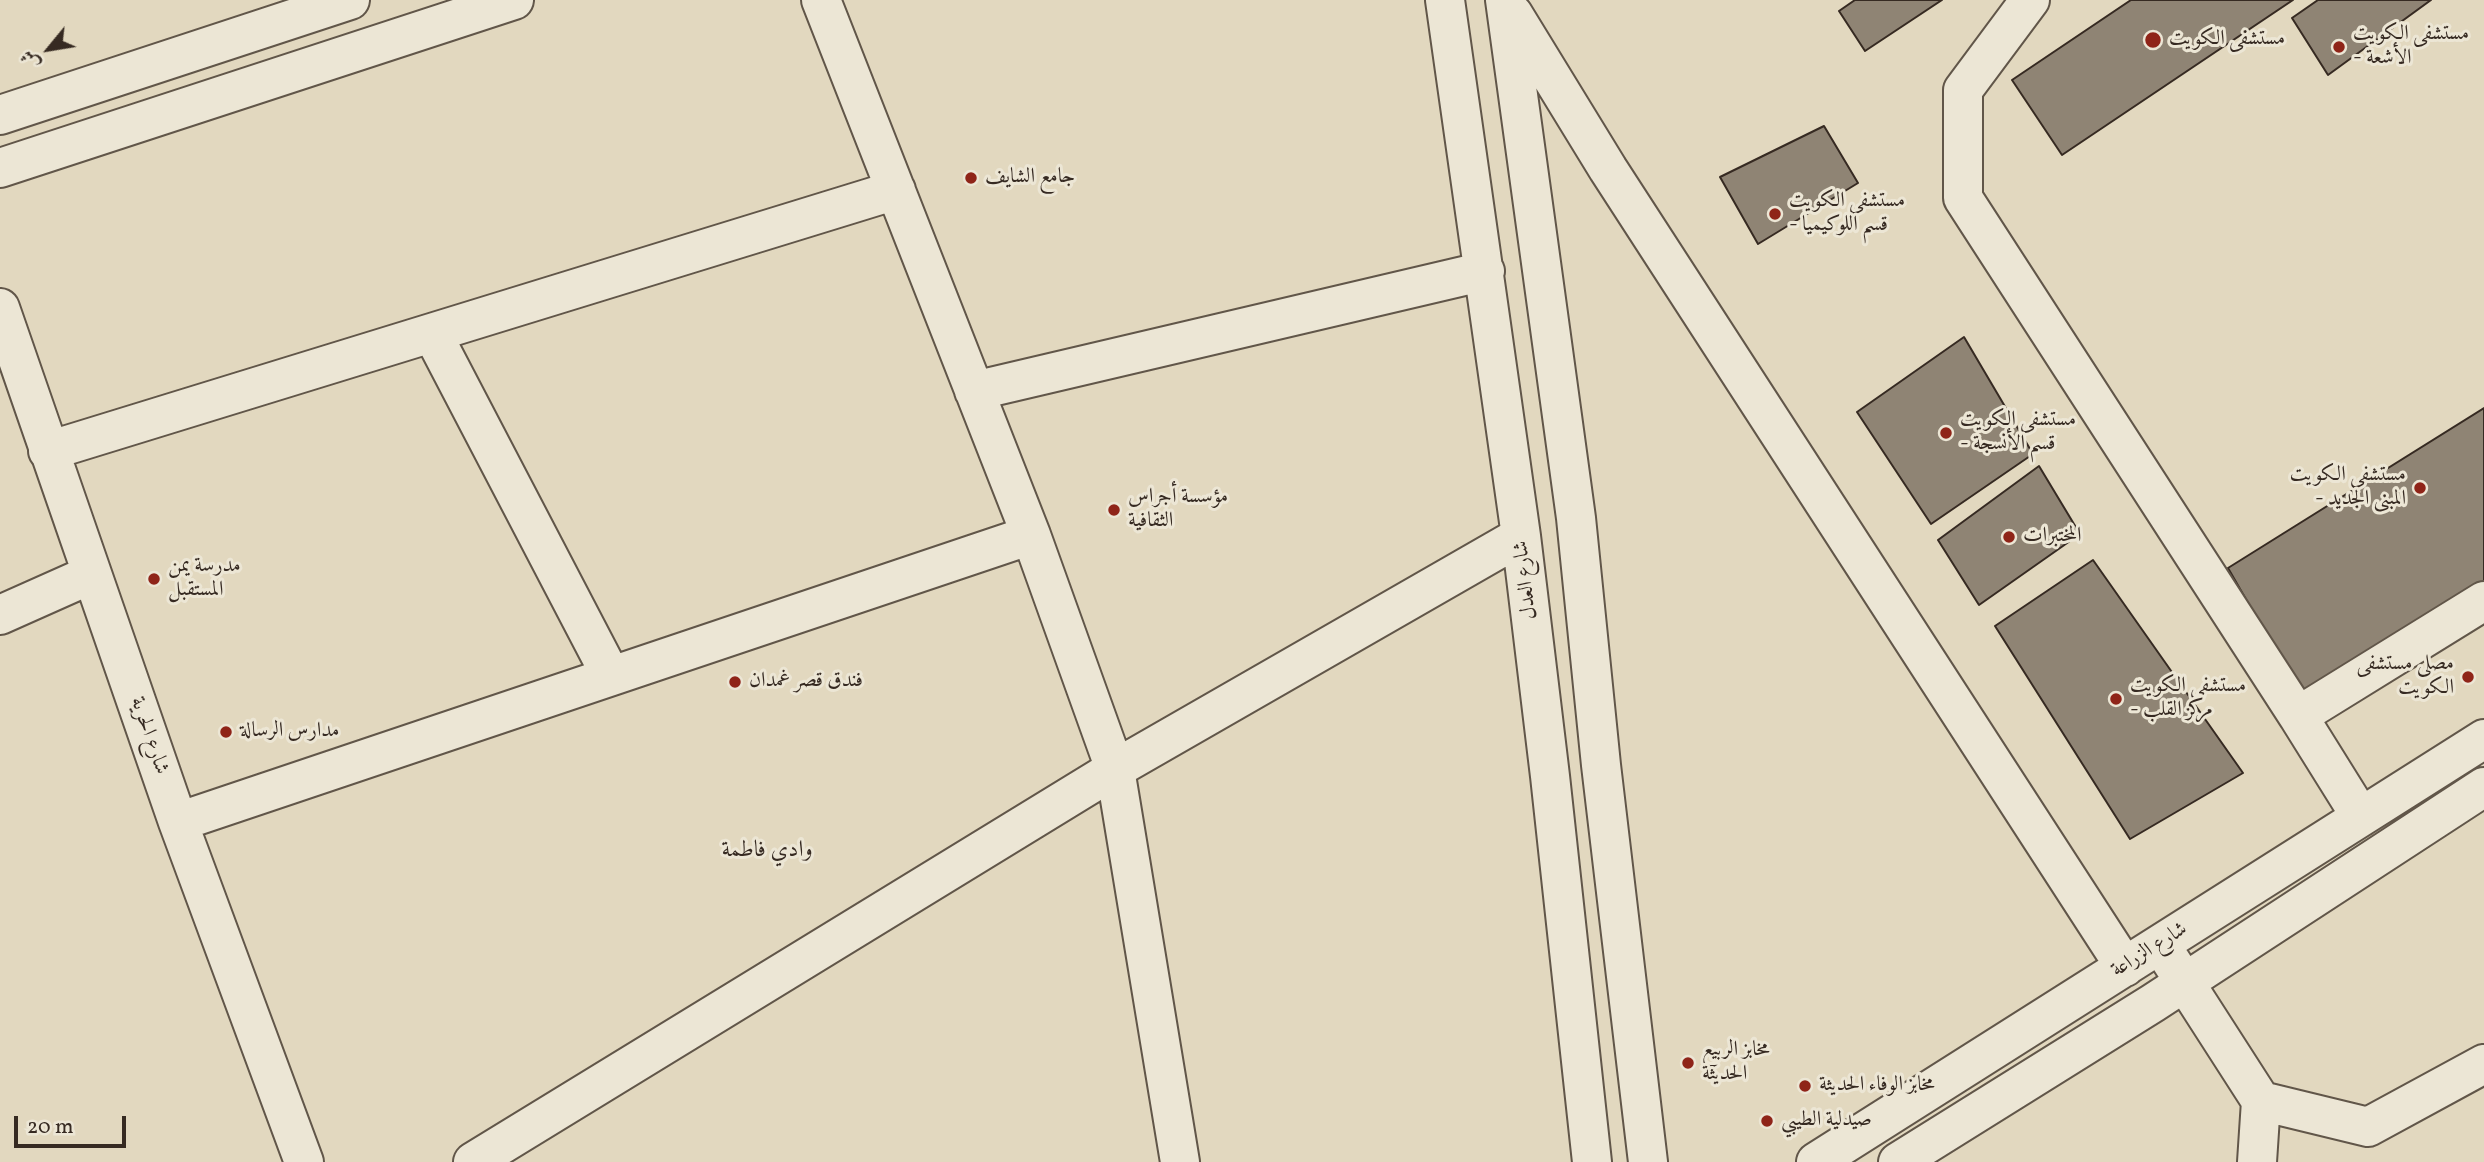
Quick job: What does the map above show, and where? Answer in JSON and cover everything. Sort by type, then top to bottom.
[{"type":"street","points":[[0,168],[514,0]]},
{"type":"street","points":[[821,0],[1031,535],[1115,769],[1180,1162]]},
{"type":"street","name":"شارع العدل","points":[[1446,0],[1521,536],[1592,1162]]},
{"type":"street","points":[[1505,0],[1608,169],[2124,967]]},
{"type":"street","points":[[1505,0],[1576,518],[1601,765],[1648,1162]]},
{"type":"street","points":[[2030,0],[1963,90],[1963,198],[2361,817]]},
{"type":"street","points":[[0,115],[328,4]]},
{"type":"street","points":[[48,451],[896,190]]},
{"type":"street","points":[[974,391],[1485,271]]},
{"type":"street","name":"شارع الحرية","points":[[0,308],[178,822],[304,1162]]},
{"type":"street","points":[[432,333],[611,676]]},
{"type":"street","points":[[178,822],[1031,535]]},
{"type":"street","points":[[473,1162],[1115,769],[1521,536]]},
{"type":"street","points":[[0,615],[92,574]]},
{"type":"street","points":[[2298,716],[2484,601]]},
{"type":"street","name":"شارع الزراعة","points":[[1816,1162],[2484,739]]},
{"type":"street","points":[[1898,1162],[2185,983],[2484,787]]},
{"type":"street","points":[[2160,945],[2261,1101],[2258,1162]]},
{"type":"street","points":[[2261,1101],[2368,1127],[2484,1064]]},
{"type":"building","points":[[1855,0],[1942,0],[1865,51],[1839,11]]},
{"type":"building","name":"مستشفى الكويت","points":[[2131,0],[2293,0],[2062,155],[2012,80]]},
{"type":"building","name":"مستشفى الكويت - الأشعة","points":[[2318,0],[2431,0],[2328,75],[2292,18]]},
{"type":"building","name":"مستشفى الكويت - قسم اللوكيميا","points":[[1824,126],[1858,183],[1758,244],[1720,177]]},
{"type":"building","name":"مستشفى الكويت - قسم الأنسجة","points":[[1964,337],[2033,454],[1931,524],[1857,412]]},
{"type":"building","name":"مستشفى الكويت - المبنى الجديد","points":[[2484,408],[2484,588],[2303,699],[2228,568]]},
{"type":"building","name":"المختبرات","points":[[2039,466],[2080,534],[1979,605],[1938,540]]},
{"type":"building","name":"مستشفى الكويت - مركز القلب","points":[[2093,560],[2243,773],[2130,839],[1995,626]]},
{"type":"place","name":"مستشفى الكويت","points":[[2153,40]]},
{"type":"place","name":"مستشفى الكويت - الأشعة","points":[[2339,47]]},
{"type":"place","name":"جامع الشايف","points":[[971,178]]},
{"type":"place","name":"مستشفى الكويت - قسم اللوكيميا","points":[[1775,214]]},
{"type":"place","name":"مستشفى الكويت - قسم الأنسجة","points":[[1946,433]]},
{"type":"place","name":"مستشفى الكويت - المبنى الجديد","points":[[2420,488]]},
{"type":"place","name":"مؤسسة أجراس الثقافية","points":[[1114,510]]},
{"type":"place","name":"المختبرات","points":[[2009,537]]},
{"type":"place","name":"مدرسة يمن المستقبل","points":[[154,579]]},
{"type":"place","name":"مصلى مستشفى الكويت","points":[[2468,677]]},
{"type":"place","name":"فندق قصر غمدان","points":[[735,682]]},
{"type":"place","name":"مستشفى الكويت - مركز القلب","points":[[2116,699]]},
{"type":"place","name":"مدارس الرسالة","points":[[226,732]]},
{"type":"place","name":"مخابز الربيع الحديثة","points":[[1688,1063]]},
{"type":"place","name":"مخابز الوفاء الحديثة","points":[[1805,1086]]},
{"type":"place","name":"صيدلية الطيبي","points":[[1767,1121]]},
{"type":"district","name":"وادي فاطمة","points":[[767,852]]}]
